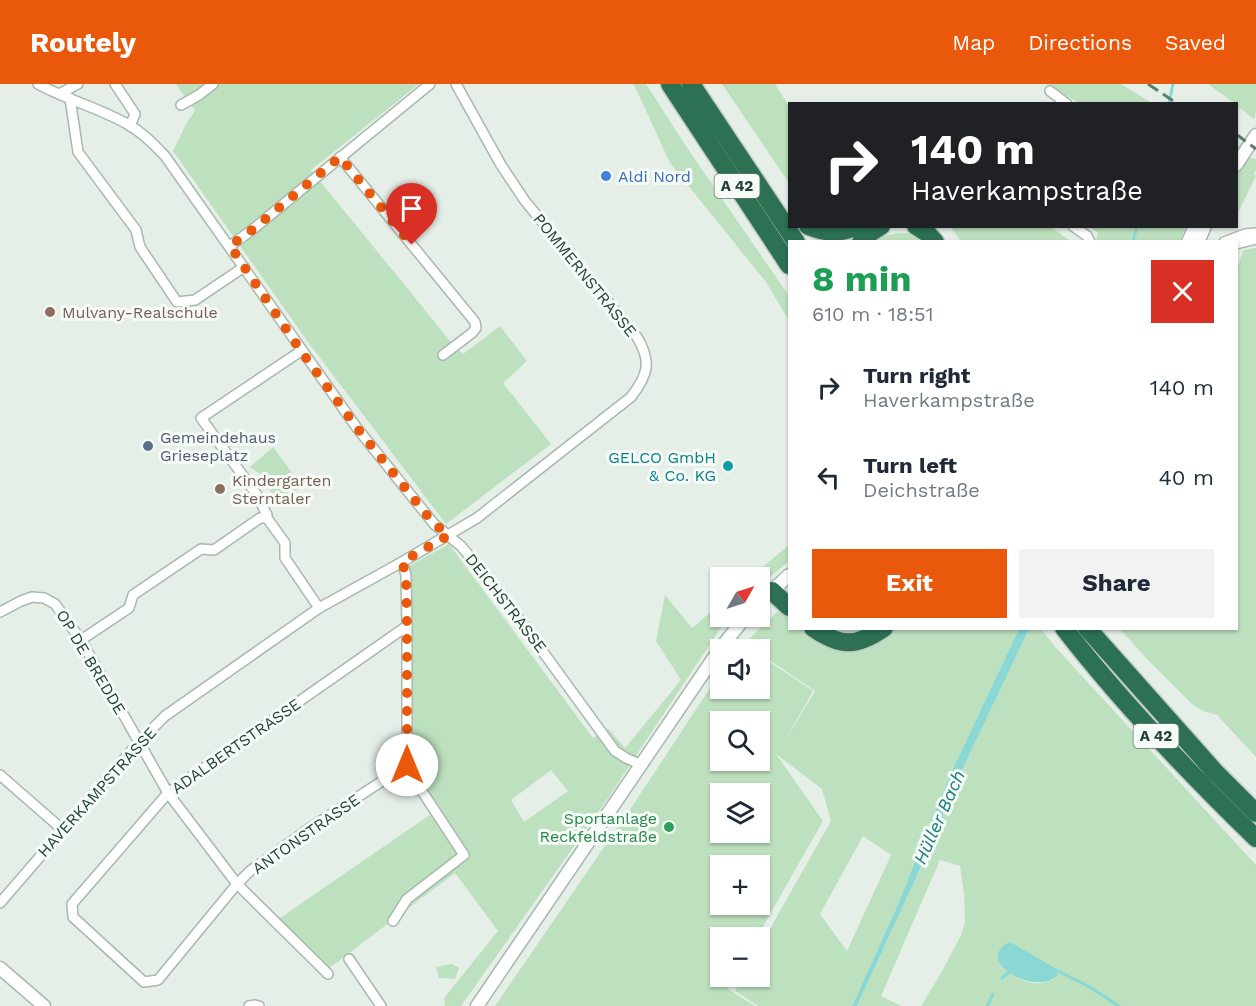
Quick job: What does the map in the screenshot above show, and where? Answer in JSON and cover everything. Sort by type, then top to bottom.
[{"type":"highway","name":"A 42","points":[[670,84],[788,263]]},
{"type":"highway","name":"A 42","points":[[691,84],[795,240]]},
{"type":"highway","points":[[712,116],[733,131],[788,211]]},
{"type":"highway","points":[[814,228],[837,233],[852,228]]},
{"type":"highway","points":[[863,240],[878,228]]},
{"type":"highway","points":[[919,228],[933,240]]},
{"type":"highway","points":[[930,228],[942,240]]},
{"type":"highway","points":[[778,588],[788,605]]},
{"type":"highway","points":[[816,630],[839,642],[863,641],[881,630]]},
{"type":"highway","points":[[828,630],[841,635],[854,636],[871,630]]},
{"type":"highway","name":"A 42","points":[[1065,630],[1130,708],[1256,838]]},
{"type":"highway","name":"A 42","points":[[1089,630],[1215,772],[1256,813]]},
{"type":"street","name":"DEICHSTRASSE","points":[[38,84],[130,126],[154,144],[165,156],[230,246],[301,351],[366,439],[434,524],[461,546],[506,600],[615,751],[642,765]]},
{"type":"street","points":[[59,94],[78,84]]},
{"type":"street","points":[[115,84],[135,114],[130,126]]},
{"type":"street","points":[[182,105],[213,84]]},
{"type":"street","points":[[230,246],[430,84]]},
{"type":"street","name":"POMMERNSTRASSE","points":[[449,535],[477,518],[631,397],[647,371],[647,359],[637,337],[525,201],[502,166],[456,84]]},
{"type":"street","points":[[1050,92],[1064,102]]},
{"type":"street","points":[[70,98],[78,152],[136,230],[140,247],[177,302],[195,300],[244,267]]},
{"type":"street","points":[[1238,162],[1256,135]]},
{"type":"street","points":[[340,157],[476,322],[476,328],[472,333],[443,356]]},
{"type":"street","points":[[1076,228],[1089,240]]},
{"type":"street","points":[[1229,240],[1245,234],[1256,233]]},
{"type":"street","points":[[1238,244],[1256,239]]},
{"type":"street","points":[[301,351],[201,418],[257,495],[267,518],[285,543],[285,558],[319,608]]},
{"type":"street","points":[[81,640],[129,608],[133,595],[201,549],[214,550],[260,518],[267,518]]},
{"type":"street","name":"HAVERKAMPSTRASSE","points":[[0,903],[139,742],[165,716],[319,608],[449,535]]},
{"type":"street","points":[[393,921],[407,899],[464,855],[407,765],[406,575],[402,562]]},
{"type":"street","name":"OP DE BREDDE","points":[[0,612],[32,597],[44,598],[56,604],[81,640],[139,742]]},
{"type":"street","name":"ADALBERTSTRASSE","points":[[158,980],[144,982],[73,917],[72,904],[168,793],[407,626]]},
{"type":"street","points":[[477,1006],[717,653],[737,627]]},
{"type":"street","name":"ANTONSTRASSE","points":[[139,742],[168,793],[237,884],[328,974]]},
{"type":"street","name":"ANTONSTRASSE","points":[[158,980],[250,871],[310,828],[407,765]]},
{"type":"street","points":[[0,775],[63,830]]},
{"type":"street","points":[[349,959],[373,1001],[381,1006]]},
{"type":"street","points":[[0,968],[44,1006]]},
{"type":"street","points":[[249,1006],[259,1006]]},
{"type":"green space","points":[[176,84],[419,84],[311,170],[463,354],[500,326],[527,361],[503,383],[551,444],[446,524],[308,342],[173,151],[195,111]]},
{"type":"green space","points":[[633,84],[646,84],[788,295],[788,319],[766,282],[670,163]]},
{"type":"green space","points":[[722,84],[775,84],[788,104],[788,182]]},
{"type":"green space","points":[[1047,84],[1121,84],[1150,102],[1077,102]]},
{"type":"green space","points":[[1208,84],[1256,84],[1254,119],[1238,107],[1238,102],[1233,102]]},
{"type":"green space","points":[[1250,158],[1256,160],[1254,174],[1256,176],[1238,213],[1238,172]]},
{"type":"green space","points":[[951,228],[1052,228],[1069,240],[960,240]]},
{"type":"green space","points":[[1091,228],[1185,228],[1181,240],[1096,240],[1098,232]]},
{"type":"green space","points":[[896,233],[910,233],[920,240],[878,240]]},
{"type":"green space","points":[[1256,248],[1256,757],[1217,715],[1203,711],[1192,704],[1121,630],[1238,630],[1238,267],[1243,250]]},
{"type":"green space","points":[[273,447],[301,485],[287,502],[274,498],[263,476],[250,467]]},
{"type":"green space","points":[[449,544],[593,738],[608,728],[625,748],[681,680],[656,641],[665,595],[692,628],[710,613],[710,627],[721,627],[713,639],[710,639],[710,644],[606,801],[461,1006],[445,1006],[444,998],[498,931],[455,873],[328,969],[277,920],[437,810],[413,767],[409,566]],"holes":[[[551,770],[568,791],[524,822],[511,800]]]},
{"type":"green space","points":[[788,546],[788,562],[770,577],[770,567],[763,567]]},
{"type":"green space","points":[[788,601],[788,630],[1019,630],[950,775],[896,909],[852,1006],[758,1006],[735,991],[737,987],[770,987],[770,929],[831,821],[822,789],[776,754],[823,821],[770,914],[770,855],[710,855],[710,915],[770,915],[763,927],[710,927],[710,987],[729,987],[728,989],[755,1006],[495,1006],[710,688],[710,699],[770,699],[770,662],[813,691],[782,746],[815,691],[770,660],[770,639],[749,639],[761,627],[770,627],[770,619]],"holes":[[[863,836],[891,855],[847,951],[820,914]]]},
{"type":"green space","points":[[1029,630],[1042,630],[1256,865],[1256,1006],[921,1006],[961,935],[965,922],[960,866],[940,860],[881,996],[901,1006],[857,1006],[962,770]],"holes":[[[1002,947],[1056,978],[1046,982],[1032,983],[1010,973],[998,958]]]},
{"type":"green space","points":[[452,964],[459,968],[455,979],[439,978],[436,967]]},
{"type":"water","points":[[1019,630],[1029,630],[962,770],[857,1006],[852,1006],[896,909],[950,775]]},
{"type":"water","points":[[1010,942],[1055,968],[1058,975],[1040,982],[1018,978],[1009,972],[1001,966],[998,958],[999,951]]},
{"type":"waterway","name":"Hüller Bach","points":[[1169,102],[1173,84]]},
{"type":"waterway","name":"Hüller Bach","points":[[1134,240],[1136,228]]},
{"type":"waterway","points":[[1056,970],[1088,986],[1119,1006]]},
{"type":"waterway","points":[[1002,978],[1008,973]]},
{"type":"waterway","points":[[987,1006],[993,994]]},
{"type":"railway","points":[[1148,84],[1175,102]]},
{"type":"railway","points":[[1238,136],[1256,149]]},
{"type":"place","name":"Aldi Nord","points":[[606,176]]},
{"type":"place","name":"Mulvany-Realschule","points":[[50,312]]},
{"type":"place","name":"Gemeindehaus Grieseplatz","points":[[148,446]]},
{"type":"place","name":"GELCO GmbH & Co. KG","points":[[728,466]]},
{"type":"place","name":"Kindergarten Sterntaler","points":[[220,489]]},
{"type":"place","name":"Sportanlage Reckfeldstraße","points":[[669,827]]},
{"type":"route","points":[[407,765],[406,575],[402,562],[449,535],[434,524],[357,428],[301,351],[230,246],[340,157],[412,245]]}]
